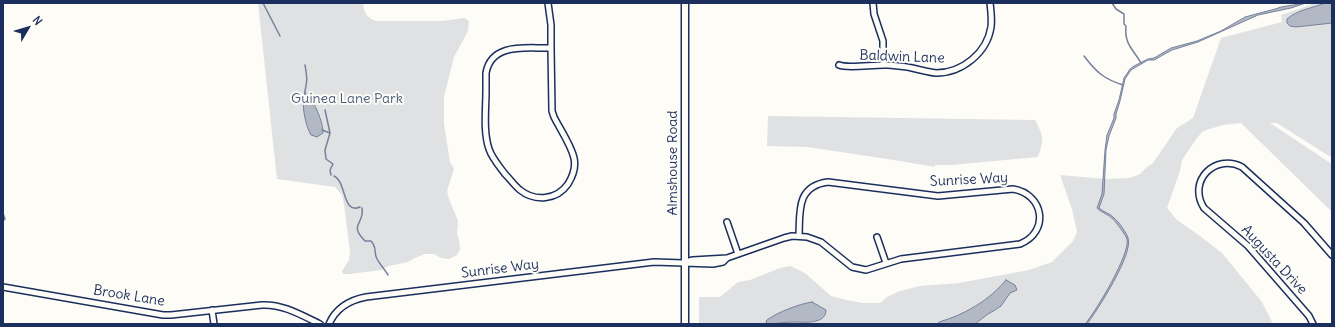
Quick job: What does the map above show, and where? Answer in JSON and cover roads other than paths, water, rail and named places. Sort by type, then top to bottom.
[{"type":"main road","name":"Almshouse Road","points":[[685,3],[685,324]]},
{"type":"street","points":[[548,3],[551,25],[552,111],[572,152],[574,166],[572,176],[564,189],[550,197],[541,198],[530,196],[517,187],[497,164],[489,150],[487,137],[486,73],[489,64],[494,57],[507,50],[551,48]]},
{"type":"street","points":[[873,3],[874,14],[883,41],[883,65]]},
{"type":"street","name":"Baldwin Lane","points":[[839,65],[847,67],[883,65],[901,66],[936,72],[952,70],[966,64],[981,51],[989,36],[991,26],[992,16],[990,3]]},
{"type":"street","name":"Augusta Drive","points":[[1313,324],[1309,316],[1248,246],[1204,208],[1200,200],[1199,191],[1202,178],[1212,168],[1222,163],[1232,163],[1242,167],[1304,223],[1332,255]]},
{"type":"street","name":"Sunrise Way","points":[[329,324],[335,314],[344,305],[354,300],[366,297],[654,262],[684,262],[728,258],[784,238],[799,236],[821,242],[846,263],[857,269],[866,270],[901,259],[1020,244],[1028,240],[1036,231],[1040,221],[1040,214],[1038,206],[1033,198],[1024,192],[1013,189],[942,196],[839,183],[822,183],[809,189],[803,196],[801,202],[799,236]]},
{"type":"street","points":[[727,222],[738,254]]},
{"type":"street","points":[[877,237],[886,263]]},
{"type":"street","name":"Brook Lane","points":[[3,287],[163,315],[274,305],[287,309],[320,324]]},
{"type":"street","points":[[212,310],[214,324]]},
{"type":"waterway","points":[[263,3],[280,36]]},
{"type":"waterway","points":[[1112,3],[1116,9],[1124,14],[1126,37],[1141,63]]},
{"type":"waterway","points":[[1084,56],[1101,74],[1123,85]]},
{"type":"waterway","points":[[305,65],[307,75],[305,95]]},
{"type":"waterway","points":[[325,110],[330,133],[325,150],[326,159],[333,164],[330,170],[331,175]]},
{"type":"waterway","points":[[322,130],[330,133]]},
{"type":"waterway","points":[[334,176],[341,184],[347,202],[350,206],[354,208],[360,207]]},
{"type":"waterway","points":[[362,208],[361,218],[357,227],[358,231],[365,241],[371,241],[375,248],[377,259],[388,275]]},
{"type":"waterway","points":[[3,213],[5,219],[3,221]]},
{"type":"park label","name":"Guinea Lane Park","points":[[347,99]]}]
